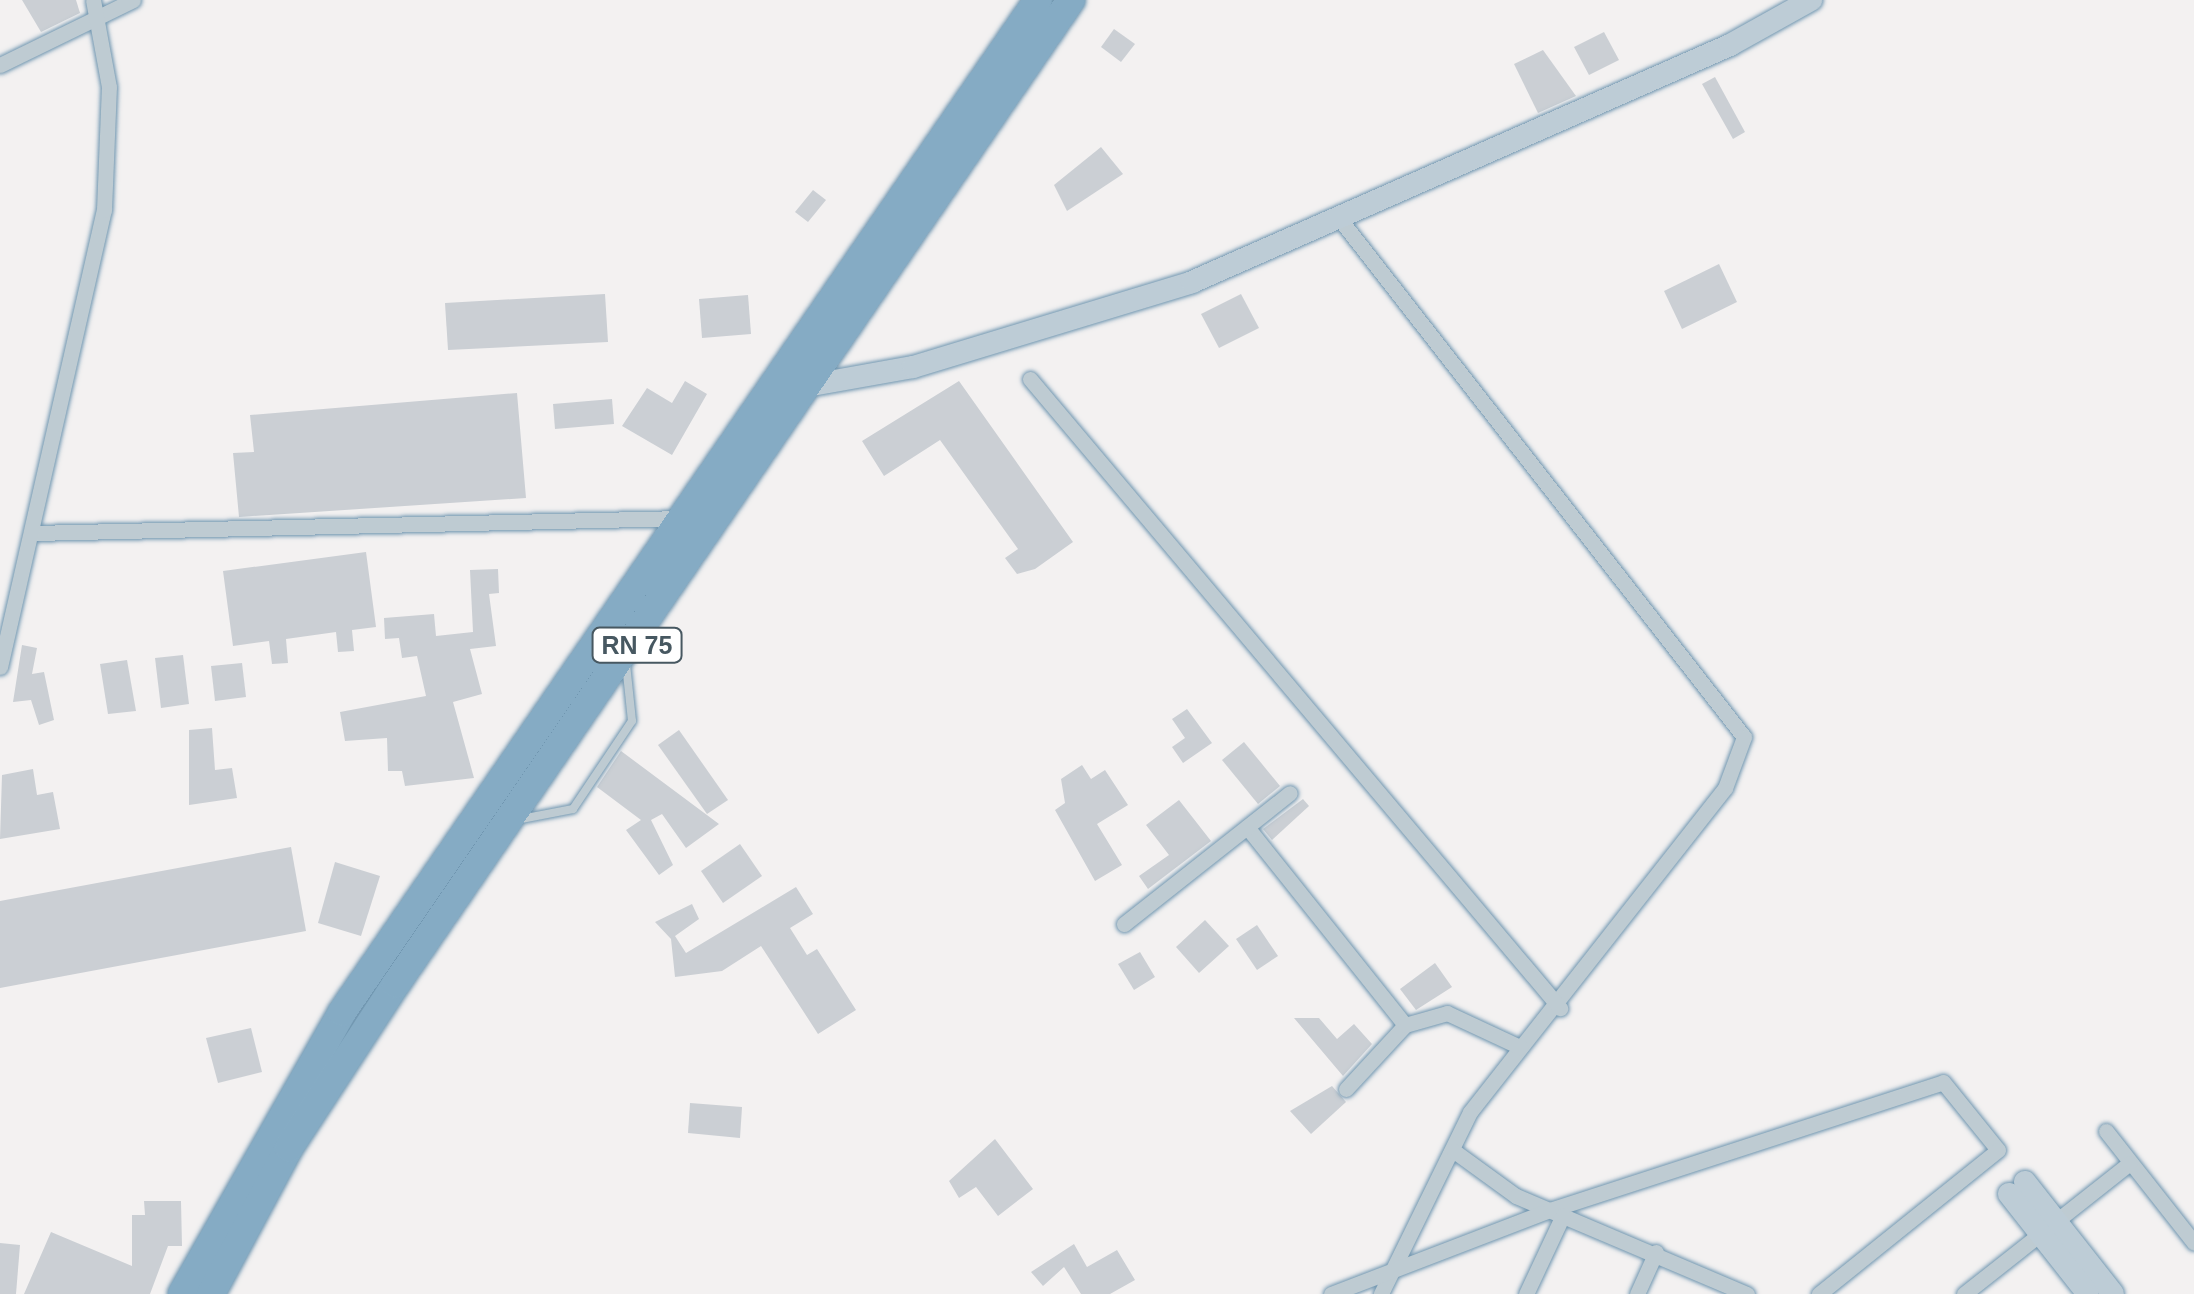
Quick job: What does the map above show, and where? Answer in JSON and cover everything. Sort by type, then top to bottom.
[{"type":"highway","name":"RN 75","points":[[182,1294],[342,1012],[686,518],[1038,0]]},
{"type":"highway","name":"RN 75","points":[[211,1294],[289,1148],[626,660],[1071,0]]},
{"type":"street","points":[[0,667],[104,210],[109,87],[93,0]]},
{"type":"street","points":[[0,66],[133,0]]},
{"type":"street","points":[[785,372],[812,385],[912,367],[1192,282],[1811,0]]},
{"type":"street","points":[[1339,218],[1744,736],[1725,788],[1560,1008],[1484,1092],[1381,1294]]},
{"type":"street","points":[[1030,379],[1560,1008]]},
{"type":"street","points":[[33,533],[686,518]]},
{"type":"street","points":[[1124,924],[1290,793]]},
{"type":"street","points":[[1247,828],[1405,1025]]},
{"type":"street","points":[[1346,1088],[1405,1025],[1447,1013],[1520,1047]]},
{"type":"street","points":[[1331,1294],[1943,1082],[1998,1150],[1819,1294]]},
{"type":"street","points":[[2106,1131],[2194,1243]]},
{"type":"street","points":[[1454,1150],[1482,1178],[1747,1294]]},
{"type":"street","points":[[1964,1294],[2130,1163]]},
{"type":"street","points":[[2017,1188],[2048,1227],[2113,1294]]},
{"type":"street","points":[[1526,1294],[1557,1213]]},
{"type":"street","points":[[2048,1227],[2088,1294]]},
{"type":"street","points":[[1637,1294],[1656,1252]]},
{"type":"lane","points":[[512,821],[573,808],[632,721],[626,660]]},
{"type":"building","points":[[22,0],[76,0],[80,13],[41,32]]},
{"type":"building","points":[[1114,29],[1135,44],[1121,62],[1101,47]]},
{"type":"building","points":[[1604,32],[1619,60],[1589,75],[1574,47]]},
{"type":"building","points":[[1543,50],[1576,96],[1538,113],[1514,64]]},
{"type":"building","points":[[1715,77],[1745,132],[1733,139],[1702,84]]},
{"type":"building","points":[[1101,147],[1123,174],[1067,211],[1054,185]]},
{"type":"building","points":[[813,190],[826,200],[808,222],[795,212]]},
{"type":"building","points":[[1719,264],[1737,302],[1682,329],[1664,291]]},
{"type":"building","points":[[605,294],[608,342],[448,350],[445,303]]},
{"type":"building","points":[[1241,294],[1259,328],[1219,348],[1201,314]]},
{"type":"building","points":[[748,295],[751,334],[702,338],[699,299]]},
{"type":"building","points":[[685,381],[707,394],[672,455],[622,426],[647,388],[672,403]]},
{"type":"building","points":[[959,381],[1073,542],[1035,569],[1017,574],[1005,558],[1018,549],[940,440],[884,476],[862,441]]},
{"type":"building","points":[[517,393],[526,498],[239,517],[233,453],[254,452],[250,415]]},
{"type":"building","points":[[612,399],[614,424],[555,429],[553,404]]},
{"type":"building","points":[[366,552],[376,627],[352,630],[354,651],[338,652],[336,632],[286,639],[288,663],[272,664],[269,641],[233,646],[223,571]]},
{"type":"building","points":[[498,569],[499,593],[489,594],[496,646],[470,649],[482,694],[453,702],[474,778],[405,786],[402,771],[388,771],[387,738],[345,741],[340,712],[426,696],[417,656],[402,658],[399,638],[385,639],[384,618],[434,614],[436,636],[473,632],[470,570]]},
{"type":"building","points":[[22,645],[37,648],[32,674],[44,672],[54,720],[39,725],[31,700],[13,702]]},
{"type":"building","points":[[183,655],[189,704],[161,708],[155,658]]},
{"type":"building","points":[[127,660],[136,711],[108,714],[100,664]]},
{"type":"building","points":[[242,663],[246,697],[215,701],[211,666]]},
{"type":"building","points":[[1187,709],[1212,743],[1183,763],[1172,747],[1185,738],[1172,719]]},
{"type":"building","points":[[212,728],[215,770],[232,768],[237,798],[189,805],[189,730]]},
{"type":"building","points":[[679,730],[728,800],[707,814],[658,745]]},
{"type":"building","points":[[1244,742],[1280,786],[1258,804],[1222,760]]},
{"type":"building","points":[[621,751],[719,824],[686,848],[662,814],[651,820],[673,865],[659,875],[626,830],[641,820],[597,787]]},
{"type":"building","points":[[1082,765],[1091,779],[1105,770],[1128,805],[1097,824],[1122,865],[1095,881],[1055,810],[1065,803],[1061,779]]},
{"type":"building","points":[[33,769],[37,795],[53,792],[60,829],[0,839],[2,775]]},
{"type":"building","points":[[1303,799],[1309,806],[1272,840],[1263,829]]},
{"type":"building","points":[[1179,800],[1211,841],[1148,889],[1139,876],[1169,855],[1146,825]]},
{"type":"building","points":[[740,844],[762,876],[723,903],[701,871]]},
{"type":"building","points":[[291,847],[306,931],[0,988],[0,901]]},
{"type":"building","points":[[335,862],[380,876],[361,936],[318,923]]},
{"type":"building","points":[[796,887],[813,914],[790,928],[807,955],[817,949],[856,1010],[818,1034],[761,946],[722,971],[675,977],[671,939],[655,922],[692,904],[699,919],[675,936],[686,953]]},
{"type":"building","points":[[1205,920],[1229,946],[1199,973],[1176,947]]},
{"type":"building","points":[[1257,925],[1278,956],[1257,970],[1236,939]]},
{"type":"building","points":[[1140,952],[1155,977],[1134,990],[1118,964]]},
{"type":"building","points":[[1435,963],[1452,987],[1416,1010],[1400,989]]},
{"type":"building","points":[[1294,1018],[1319,1018],[1337,1039],[1354,1024],[1372,1044],[1343,1076]]},
{"type":"building","points":[[251,1028],[262,1072],[218,1083],[206,1038]]},
{"type":"building","points":[[1332,1086],[1346,1102],[1311,1134],[1290,1111]]},
{"type":"building","points":[[690,1103],[742,1107],[740,1138],[688,1133]]},
{"type":"building","points":[[995,1139],[1033,1189],[998,1216],[976,1187],[959,1198],[949,1181]]},
{"type":"building","points":[[144,1201],[181,1201],[182,1246],[168,1246],[150,1294],[24,1294],[51,1232],[132,1266],[132,1215],[145,1215]]},
{"type":"building","points":[[0,1243],[20,1245],[16,1294],[0,1294]]},
{"type":"building","points":[[1074,1244],[1087,1267],[1117,1250],[1135,1280],[1110,1294],[1081,1294],[1064,1267],[1043,1286],[1031,1272]]}]
